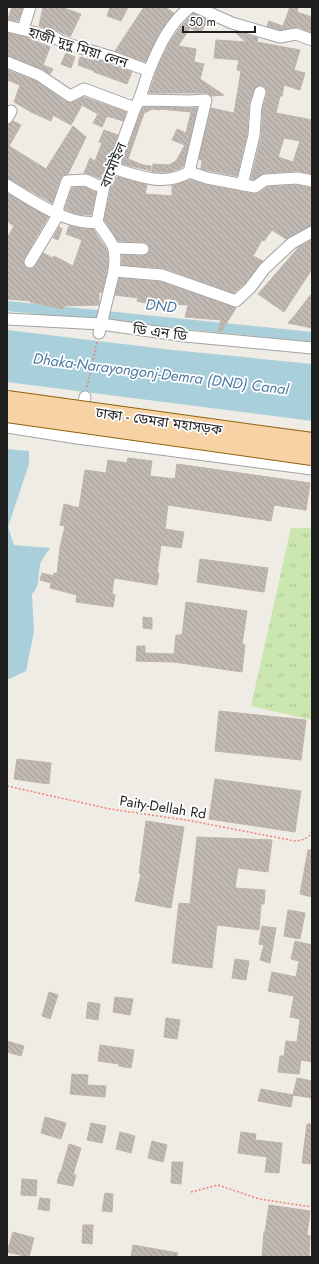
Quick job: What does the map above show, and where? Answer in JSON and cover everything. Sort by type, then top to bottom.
[{"type":"main road","name":"ঢাকা - ডেমরা মহাসড়ক","points":[[7,400],[312,442]]},
{"type":"main road","name":"ঢাকা - ডেমরা মহাসড়ক","points":[[7,413],[312,456]]},
{"type":"street","points":[[23,29],[30,7]]},
{"type":"street","name":"বামৌইল","points":[[97,222],[104,186],[113,168],[149,72],[170,27],[190,7]]},
{"type":"street","points":[[196,7],[232,23],[280,37],[296,34],[312,40]]},
{"type":"street","name":"হাজী দুদু মিয়া লেন","points":[[7,26],[54,37],[64,43],[112,56],[149,72]]},
{"type":"street","points":[[7,62],[39,75],[70,96],[84,89],[137,105],[147,100],[206,100],[189,172]]},
{"type":"street","points":[[242,184],[254,135],[256,106],[260,92]]},
{"type":"street","points":[[113,168],[142,178],[156,179],[176,178],[189,172],[207,178],[255,187],[265,180],[297,178],[312,181]]},
{"type":"street","points":[[30,262],[58,215],[58,207],[67,181],[86,180],[104,186]]},
{"type":"street","points":[[7,185],[58,215],[88,224],[97,222],[109,238],[114,248],[114,271],[100,329]]},
{"type":"street","points":[[114,271],[162,275],[236,301],[250,288],[265,268],[292,243],[312,232]]},
{"type":"street","points":[[114,248],[142,249]]},
{"type":"street","name":"ডি এন ডি","points":[[7,318],[100,329],[312,348]]},
{"type":"street","points":[[77,438],[85,397]]},
{"type":"street","points":[[7,427],[77,438],[312,469]]},
{"type":"path","points":[[85,397],[100,329]]},
{"type":"path","name":"Paity-Dellah Rd","points":[[7,786],[110,809],[192,821],[296,841],[307,838],[312,831]]},
{"type":"path","points":[[191,1192],[218,1185],[259,1199],[312,1207]]},
{"type":"green space","points":[[291,528],[312,528],[312,720],[251,706]]},
{"type":"water","name":"Dhaka-Narayongonj-Demra (DND) Canal","points":[[7,330],[173,350],[312,364],[312,421],[7,382]]},
{"type":"water","points":[[7,449],[29,451],[29,464],[8,527],[14,545],[50,548],[41,563],[38,584],[32,594],[34,631],[26,671],[7,680]]},
{"type":"building","points":[[12,7],[23,7],[18,21],[8,19]]},
{"type":"building","points":[[43,7],[61,7],[81,14],[70,37],[56,30],[39,26]]},
{"type":"building","points":[[110,7],[128,7],[121,21],[107,16]]},
{"type":"building","points":[[144,7],[165,7],[174,13],[159,33],[145,62],[115,51]]},
{"type":"building","points":[[290,7],[298,7],[297,12],[312,17],[312,33],[298,27],[280,30],[267,26],[269,21],[283,26]]},
{"type":"building","points":[[193,13],[208,20],[200,33],[190,28],[178,46],[196,49],[194,62],[204,64],[200,79],[224,95],[212,96],[206,93],[149,93],[159,64],[171,40]]},
{"type":"building","points":[[234,31],[258,38],[257,42],[300,50],[294,70],[305,73],[300,90],[284,85],[276,113],[312,120],[312,174],[297,171],[265,173],[253,180],[251,179],[261,137],[263,107],[267,94],[265,87],[262,85],[255,87],[249,104],[247,134],[237,176],[201,169],[202,160],[199,159],[211,108],[234,113],[241,71],[237,70],[239,60],[214,58],[216,40],[246,42]],"holes":[[[284,138],[300,141],[293,162],[278,157]]]},
{"type":"building","points":[[7,33],[25,37],[50,47],[43,65],[53,69],[50,74],[42,69],[7,55]]},
{"type":"building","points":[[66,53],[75,57],[71,68],[61,64]]},
{"type":"building","points":[[80,57],[94,61],[95,59],[132,72],[127,84],[78,65]]},
{"type":"building","points":[[7,70],[36,81],[66,102],[73,102],[84,97],[126,112],[123,121],[107,116],[102,127],[93,123],[98,114],[82,105],[71,125],[53,115],[51,121],[14,102],[20,85],[7,80]]},
{"type":"building","points":[[143,108],[197,108],[184,165],[181,168],[169,172],[152,172],[153,164],[169,165],[176,161],[185,145],[172,140],[177,129],[186,133],[191,112],[160,109],[152,109],[144,113],[128,159],[143,165],[151,166],[151,171],[122,164],[141,111]]},
{"type":"building","points":[[13,121],[21,125],[9,146],[46,169],[73,126],[86,137],[68,174],[63,175],[60,179],[52,203],[7,178],[7,125]]},
{"type":"building","points":[[104,130],[118,135],[107,165],[100,178],[84,173],[90,158],[95,161],[102,143],[99,142]]},
{"type":"building","points":[[117,177],[147,185],[145,194],[172,196],[172,186],[190,180],[206,185],[254,194],[259,193],[267,187],[297,185],[312,188],[312,225],[286,239],[272,230],[264,241],[262,240],[253,256],[263,261],[245,283],[234,293],[164,268],[122,265],[122,255],[143,256],[149,253],[150,249],[147,243],[144,242],[118,241],[104,220],[111,188]]},
{"type":"building","points":[[85,187],[96,192],[91,215],[77,214],[65,209],[72,188]]},
{"type":"building","points":[[8,194],[48,217],[24,259],[24,265],[27,268],[34,268],[43,253],[53,258],[54,256],[73,266],[82,240],[66,234],[69,226],[93,229],[107,250],[108,259],[102,293],[99,292],[99,305],[64,306],[63,309],[30,302],[31,301],[7,299],[7,238],[14,226],[7,221]]},
{"type":"building","points":[[59,227],[62,229],[58,240],[53,238]]},
{"type":"building","points":[[312,240],[312,269],[284,312],[258,294],[299,247]]},
{"type":"building","points":[[119,278],[161,282],[236,308],[221,332],[218,332],[221,320],[185,317],[188,305],[159,303],[158,306],[137,301],[138,298],[115,295]]},
{"type":"building","points":[[312,293],[312,328],[288,323],[295,315]]},
{"type":"building","points":[[128,458],[152,461],[150,476],[175,479],[177,464],[310,483],[306,510],[274,505],[271,521],[168,505],[165,529],[184,532],[181,548],[161,545],[157,585],[114,578],[112,594],[115,595],[113,607],[76,602],[77,595],[50,588],[51,583],[40,580],[42,573],[53,576],[54,573],[57,574],[60,547],[65,526],[60,525],[64,504],[79,508],[85,470],[106,473],[108,460],[127,463]]},
{"type":"building","points":[[200,559],[268,568],[264,592],[197,582]]},
{"type":"building","points":[[186,602],[247,611],[242,644],[245,645],[242,672],[174,662],[136,661],[137,646],[145,646],[145,653],[174,654],[176,635],[182,635]]},
{"type":"building","points":[[143,617],[152,618],[152,629],[143,628]]},
{"type":"building","points":[[219,711],[306,720],[301,760],[215,751]]},
{"type":"building","points":[[17,759],[51,763],[49,784],[14,779]]},
{"type":"building","points":[[215,779],[301,791],[295,832],[209,819]]},
{"type":"building","points":[[146,821],[184,827],[171,908],[135,901],[141,874],[139,873]]},
{"type":"building","points":[[197,837],[272,840],[268,872],[238,868],[235,888],[265,890],[264,904],[261,904],[259,930],[217,925],[212,968],[172,963],[179,903],[190,904]]},
{"type":"building","points":[[308,850],[312,850],[312,897],[300,894]]},
{"type":"building","points":[[288,910],[305,913],[300,939],[284,936]]},
{"type":"building","points":[[262,926],[276,928],[270,963],[260,960],[264,945],[259,944]]},
{"type":"building","points":[[295,941],[312,945],[312,1011],[310,1024],[312,1024],[312,1062],[301,1060],[299,1074],[278,1072],[280,1056],[284,1056],[286,1041],[297,1042],[300,1019],[290,1017],[294,996],[268,991],[272,972],[296,977],[299,961],[291,959]]},
{"type":"building","points":[[235,959],[249,961],[246,980],[232,978]]},
{"type":"building","points":[[49,992],[58,995],[50,1019],[42,1016]]},
{"type":"building","points":[[115,997],[133,999],[130,1015],[113,1012]]},
{"type":"building","points":[[88,1002],[100,1004],[98,1020],[86,1018]]},
{"type":"building","points":[[166,1018],[180,1020],[177,1039],[164,1037]]},
{"type":"building","points":[[7,1041],[24,1046],[21,1056],[7,1052]]},
{"type":"building","points":[[100,1045],[134,1050],[131,1068],[119,1066],[119,1064],[98,1061]]},
{"type":"building","points":[[72,1074],[88,1075],[87,1085],[106,1086],[105,1097],[70,1094]]},
{"type":"building","points":[[297,1078],[312,1081],[312,1098],[293,1095]]},
{"type":"building","points":[[261,1089],[293,1095],[291,1107],[258,1101]]},
{"type":"building","points":[[45,1117],[66,1123],[61,1139],[41,1133]]},
{"type":"building","points":[[91,1123],[106,1126],[102,1143],[87,1140]]},
{"type":"building","points":[[307,1124],[312,1124],[312,1164],[302,1163]]},
{"type":"building","points":[[120,1132],[135,1136],[131,1153],[116,1149]]},
{"type":"building","points":[[241,1132],[256,1134],[255,1140],[282,1143],[279,1173],[265,1172],[267,1157],[238,1153]]},
{"type":"building","points":[[152,1141],[167,1145],[163,1162],[148,1158]]},
{"type":"building","points":[[69,1144],[81,1148],[73,1175],[76,1175],[73,1186],[57,1183]]},
{"type":"building","points":[[172,1162],[183,1162],[181,1184],[171,1183]]},
{"type":"building","points":[[22,1179],[37,1180],[36,1196],[21,1195]]},
{"type":"building","points":[[105,1193],[113,1194],[112,1212],[102,1211]]},
{"type":"building","points":[[40,1198],[50,1199],[49,1211],[38,1209]]},
{"type":"building","points":[[269,1205],[310,1211],[307,1235],[310,1236],[309,1257],[262,1256],[264,1232]]},
{"type":"building","points":[[83,1225],[93,1225],[92,1244],[82,1243]]},
{"type":"building","points":[[13,1232],[34,1238],[29,1257],[7,1252]]},
{"type":"building","points":[[133,1245],[178,1253],[177,1257],[131,1257]]},
{"type":"waterway","name":"DND","points":[[7,306],[312,337]]}]
